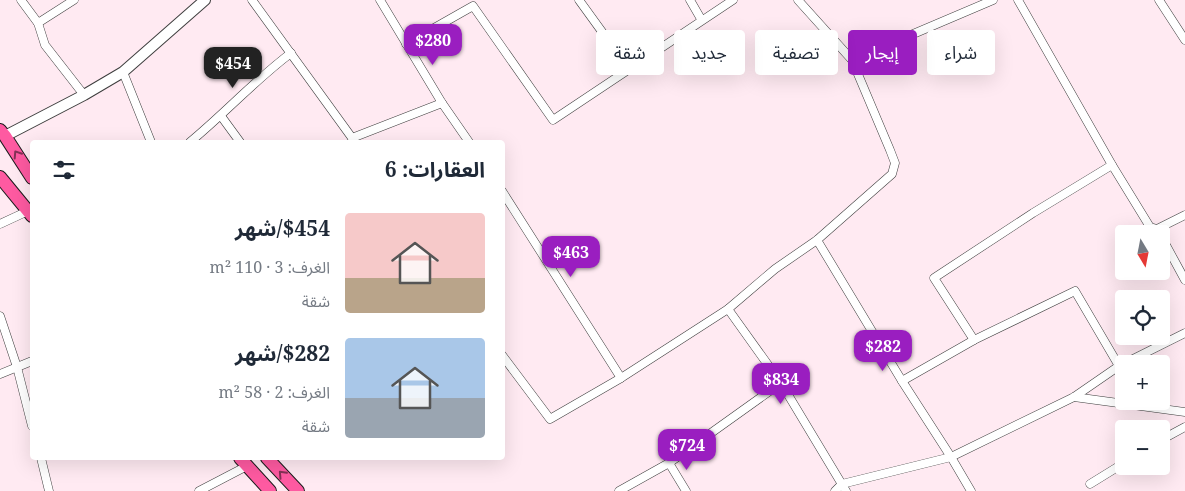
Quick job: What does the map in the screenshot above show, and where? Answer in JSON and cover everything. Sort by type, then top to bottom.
[{"type":"main road","points":[[3,133],[30,175]]},
{"type":"main road","points":[[0,177],[30,214]]},
{"type":"main road","points":[[269,460],[298,491]]},
{"type":"main road","points":[[244,462],[270,491]]},
{"type":"street","points":[[21,0],[38,23],[45,45],[84,95]]},
{"type":"street","points":[[38,23],[74,0]]},
{"type":"street","points":[[3,133],[84,95],[123,72],[205,0]]},
{"type":"street","points":[[252,0],[353,140],[442,103]]},
{"type":"street","points":[[380,0],[442,103],[468,140]]},
{"type":"street","points":[[406,44],[481,0]]},
{"type":"street","points":[[579,0],[601,30]]},
{"type":"street","points":[[690,0],[702,19]]},
{"type":"street","points":[[664,45],[733,0]]},
{"type":"street","points":[[798,0],[848,56]]},
{"type":"street","points":[[917,32],[993,0]]},
{"type":"street","points":[[1018,0],[1112,165],[1149,225]]},
{"type":"street","points":[[1159,0],[1185,40]]},
{"type":"street","points":[[473,6],[553,120],[620,75]]},
{"type":"street","points":[[192,140],[276,64],[291,53]]},
{"type":"street","points":[[123,72],[150,140]]},
{"type":"street","points":[[505,359],[550,419],[621,378],[728,309],[775,269],[817,240],[886,180],[892,174],[895,163],[858,75]]},
{"type":"street","points":[[221,116],[239,140]]},
{"type":"street","points":[[974,340],[934,278],[1033,213],[1112,165]]},
{"type":"street","points":[[505,196],[621,378]]},
{"type":"street","points":[[0,224],[30,214]]},
{"type":"street","points":[[1170,226],[1185,215]]},
{"type":"street","points":[[817,240],[971,491]]},
{"type":"street","points":[[1170,252],[1185,280]]},
{"type":"street","points":[[902,381],[974,340],[1075,291],[1115,358]]},
{"type":"street","points":[[728,309],[781,382],[844,488]]},
{"type":"street","points":[[0,316],[17,367],[30,418]]},
{"type":"street","points":[[1142,355],[1185,333]]},
{"type":"street","points":[[0,374],[30,363]]},
{"type":"street","points":[[835,491],[951,457],[1074,397],[1115,369]]},
{"type":"street","points":[[619,491],[669,463],[781,382]]},
{"type":"street","points":[[1074,397],[1185,412]]},
{"type":"street","points":[[1170,435],[1185,427]]},
{"type":"street","points":[[41,460],[49,491]]},
{"type":"street","points":[[199,491],[244,462]]},
{"type":"street","points":[[669,463],[686,491]]},
{"type":"street","points":[[1090,484],[1115,469]]}]
